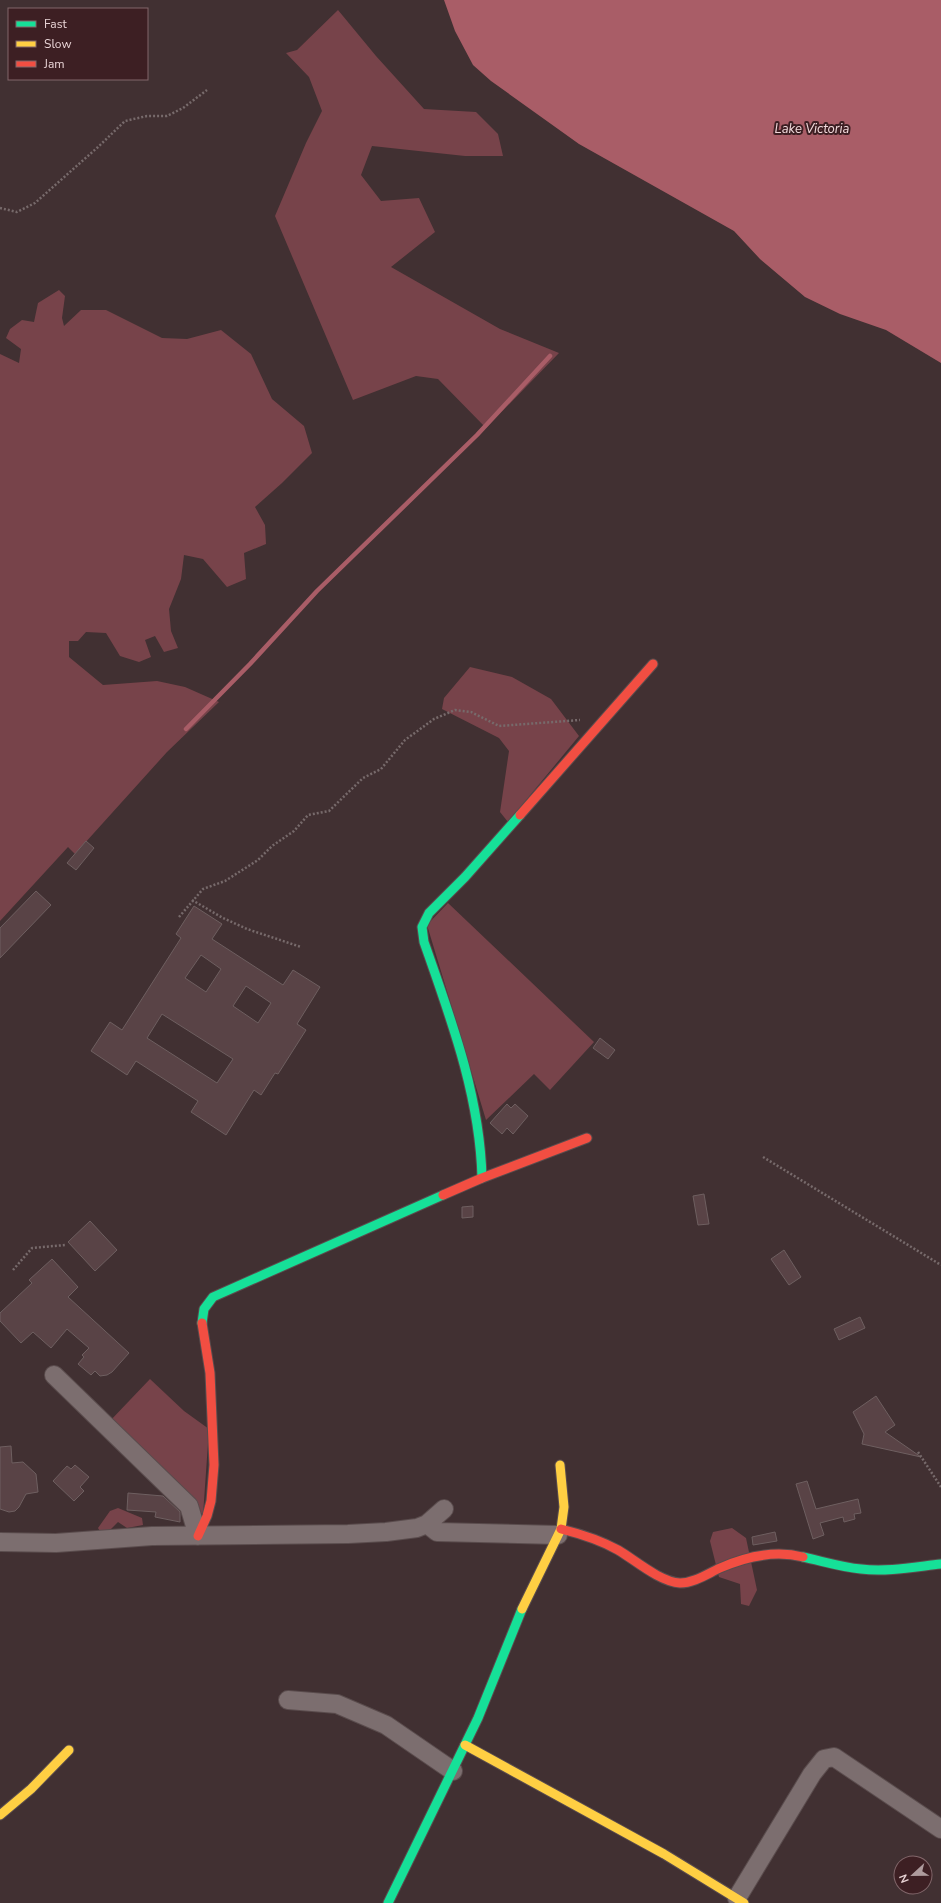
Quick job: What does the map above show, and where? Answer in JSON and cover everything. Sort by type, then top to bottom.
[{"type":"street","points":[[482,1178],[481,1145],[463,1057],[424,942],[422,927],[429,913],[465,877],[653,664]]},
{"type":"street","points":[[198,1536],[207,1516],[211,1493],[213,1414],[210,1370],[203,1320],[204,1310],[213,1297],[370,1226],[482,1178],[587,1138]]},
{"type":"street","points":[[54,1375],[189,1506],[198,1536]]},
{"type":"street","points":[[388,1903],[478,1718],[528,1593],[560,1532],[564,1507],[560,1465]]},
{"type":"street","points":[[0,1542],[56,1543],[152,1536],[348,1534],[407,1530],[426,1524],[444,1509]]},
{"type":"street","points":[[426,1524],[437,1532],[575,1531],[597,1540],[666,1580],[676,1583],[695,1581],[720,1568],[768,1554],[793,1553],[850,1568],[887,1569],[941,1564]]},
{"type":"street","points":[[288,1700],[337,1704],[386,1725],[453,1771]]},
{"type":"street","points":[[465,1745],[645,1843],[741,1901],[808,1781],[824,1759],[834,1757],[941,1829]]},
{"type":"street","points":[[0,1815],[31,1789],[69,1750]]},
{"type":"path","points":[[0,208],[17,212],[35,203],[98,148],[125,121],[147,116],[167,116],[183,108],[206,90]]},
{"type":"path","points":[[179,917],[203,889],[225,881],[258,860],[272,846],[294,831],[308,816],[329,811],[363,778],[381,769],[405,740],[434,719],[455,710],[471,712],[499,726],[585,720]]},
{"type":"path","points":[[192,900],[247,929],[301,947]]},
{"type":"path","points":[[763,1156],[941,1265]]},
{"type":"path","points":[[13,1270],[32,1248],[65,1245]]},
{"type":"path","points":[[918,1452],[941,1487]]},
{"type":"shaded area","points":[[338,10],[376,56],[424,109],[476,112],[498,134],[503,156],[465,156],[372,146],[361,175],[381,201],[419,198],[435,232],[391,267],[500,329],[559,353],[486,428],[438,379],[416,376],[353,400],[275,216],[306,143],[322,111],[309,77],[286,53],[297,50]]},
{"type":"shaded area","points":[[59,290],[65,296],[62,318],[64,326],[81,310],[106,310],[162,338],[187,339],[221,330],[251,354],[272,399],[304,426],[312,453],[255,507],[265,525],[266,544],[244,553],[246,579],[227,587],[203,559],[184,555],[181,579],[169,609],[171,631],[178,648],[164,652],[155,636],[145,640],[151,657],[139,662],[120,656],[106,633],[86,632],[78,641],[69,641],[69,657],[103,685],[157,681],[185,687],[219,702],[167,752],[75,854],[68,847],[0,921],[0,354],[19,363],[21,349],[6,338],[10,329],[22,320],[34,322],[38,303]]},
{"type":"shaded area","points":[[470,667],[512,677],[551,699],[579,736],[508,822],[500,812],[509,751],[499,738],[442,709],[444,698]]},
{"type":"shaded area","points":[[448,903],[594,1042],[550,1090],[534,1074],[486,1120],[427,925]]},
{"type":"shaded area","points":[[150,1379],[184,1411],[209,1429],[203,1515],[109,1422]]},
{"type":"shaded area","points":[[118,1508],[142,1518],[143,1525],[127,1528],[118,1522],[107,1533],[101,1533],[98,1528],[110,1511]]},
{"type":"shaded area","points":[[732,1528],[746,1538],[757,1590],[749,1606],[741,1604],[740,1584],[719,1577],[710,1541],[713,1532]]},
{"type":"water","name":"Lake Victoria","points":[[444,0],[941,0],[941,363],[886,330],[840,314],[805,297],[760,259],[734,231],[579,144],[491,81],[473,65],[455,31]]},
{"type":"building","points":[[86,841],[94,848],[76,870],[67,863]]},
{"type":"building","points":[[36,891],[51,905],[0,958],[0,928]]},
{"type":"building","points":[[194,906],[222,924],[212,939],[283,985],[293,970],[320,987],[297,1024],[306,1030],[278,1074],[275,1073],[261,1095],[254,1090],[226,1135],[191,1112],[198,1101],[136,1061],[127,1075],[91,1051],[110,1022],[122,1030],[181,938],[176,934]],"holes":[[[201,955],[221,969],[206,992],[185,978]],[[246,986],[271,1003],[258,1023],[233,1006]],[[162,1014],[233,1059],[217,1083],[147,1038]]]},
{"type":"building","points":[[600,1038],[615,1050],[608,1059],[593,1048]]},
{"type":"building","points":[[507,1104],[511,1108],[515,1104],[528,1116],[513,1134],[507,1128],[502,1134],[490,1123]]},
{"type":"building","points":[[704,1194],[709,1224],[698,1225],[693,1196]]},
{"type":"building","points":[[473,1206],[473,1217],[462,1218],[462,1207]]},
{"type":"building","points":[[90,1221],[117,1250],[95,1271],[68,1242]]},
{"type":"building","points":[[784,1250],[801,1277],[789,1285],[771,1259]]},
{"type":"building","points":[[52,1259],[78,1287],[68,1297],[129,1353],[112,1372],[107,1375],[100,1376],[95,1371],[91,1375],[78,1364],[84,1357],[82,1355],[89,1348],[67,1329],[51,1348],[33,1332],[21,1343],[0,1321],[0,1313],[32,1283],[29,1280]]},
{"type":"building","points":[[860,1317],[865,1328],[839,1340],[834,1329]]},
{"type":"building","points":[[876,1396],[895,1425],[885,1432],[921,1457],[862,1444],[864,1434],[853,1412]]},
{"type":"building","points":[[11,1446],[12,1463],[23,1462],[36,1474],[38,1492],[26,1494],[19,1507],[15,1511],[9,1512],[0,1509],[0,1447]]},
{"type":"building","points":[[75,1465],[89,1477],[80,1487],[84,1491],[74,1501],[53,1481],[67,1466],[71,1469]]},
{"type":"building","points":[[807,1481],[816,1509],[858,1499],[861,1513],[854,1514],[855,1519],[844,1522],[843,1517],[820,1523],[824,1535],[813,1539],[796,1484]]},
{"type":"building","points":[[128,1493],[163,1496],[180,1512],[180,1522],[155,1517],[156,1512],[127,1510]]},
{"type":"building","points":[[775,1532],[777,1541],[753,1545],[752,1537]]},
{"type":"waterway","points":[[186,729],[250,664],[317,591],[477,435],[550,356]]},
{"type":"traffic: fast","points":[[482,1178],[480,1147],[470,1088],[454,1029],[424,942],[422,927],[429,913],[465,877],[520,815]]},
{"type":"traffic: fast","points":[[202,1323],[204,1309],[213,1297],[443,1195]]},
{"type":"traffic: fast","points":[[803,1557],[846,1567],[871,1570],[901,1569],[941,1564]]},
{"type":"traffic: fast","points":[[388,1903],[478,1718],[522,1609]]},
{"type":"traffic: slow","points":[[522,1609],[561,1529],[564,1507],[560,1465]]},
{"type":"traffic: slow","points":[[465,1745],[664,1854],[744,1903]]},
{"type":"traffic: slow","points":[[0,1815],[31,1789],[69,1750]]},
{"type":"traffic: jam","points":[[520,815],[653,664]]},
{"type":"traffic: jam","points":[[443,1195],[482,1178],[587,1138]]},
{"type":"traffic: jam","points":[[198,1536],[207,1516],[211,1501],[214,1465],[210,1373],[202,1323]]},
{"type":"traffic: jam","points":[[561,1529],[604,1543],[618,1550],[656,1575],[672,1582],[680,1583],[695,1580],[720,1568],[750,1558],[782,1554],[803,1557]]}]
